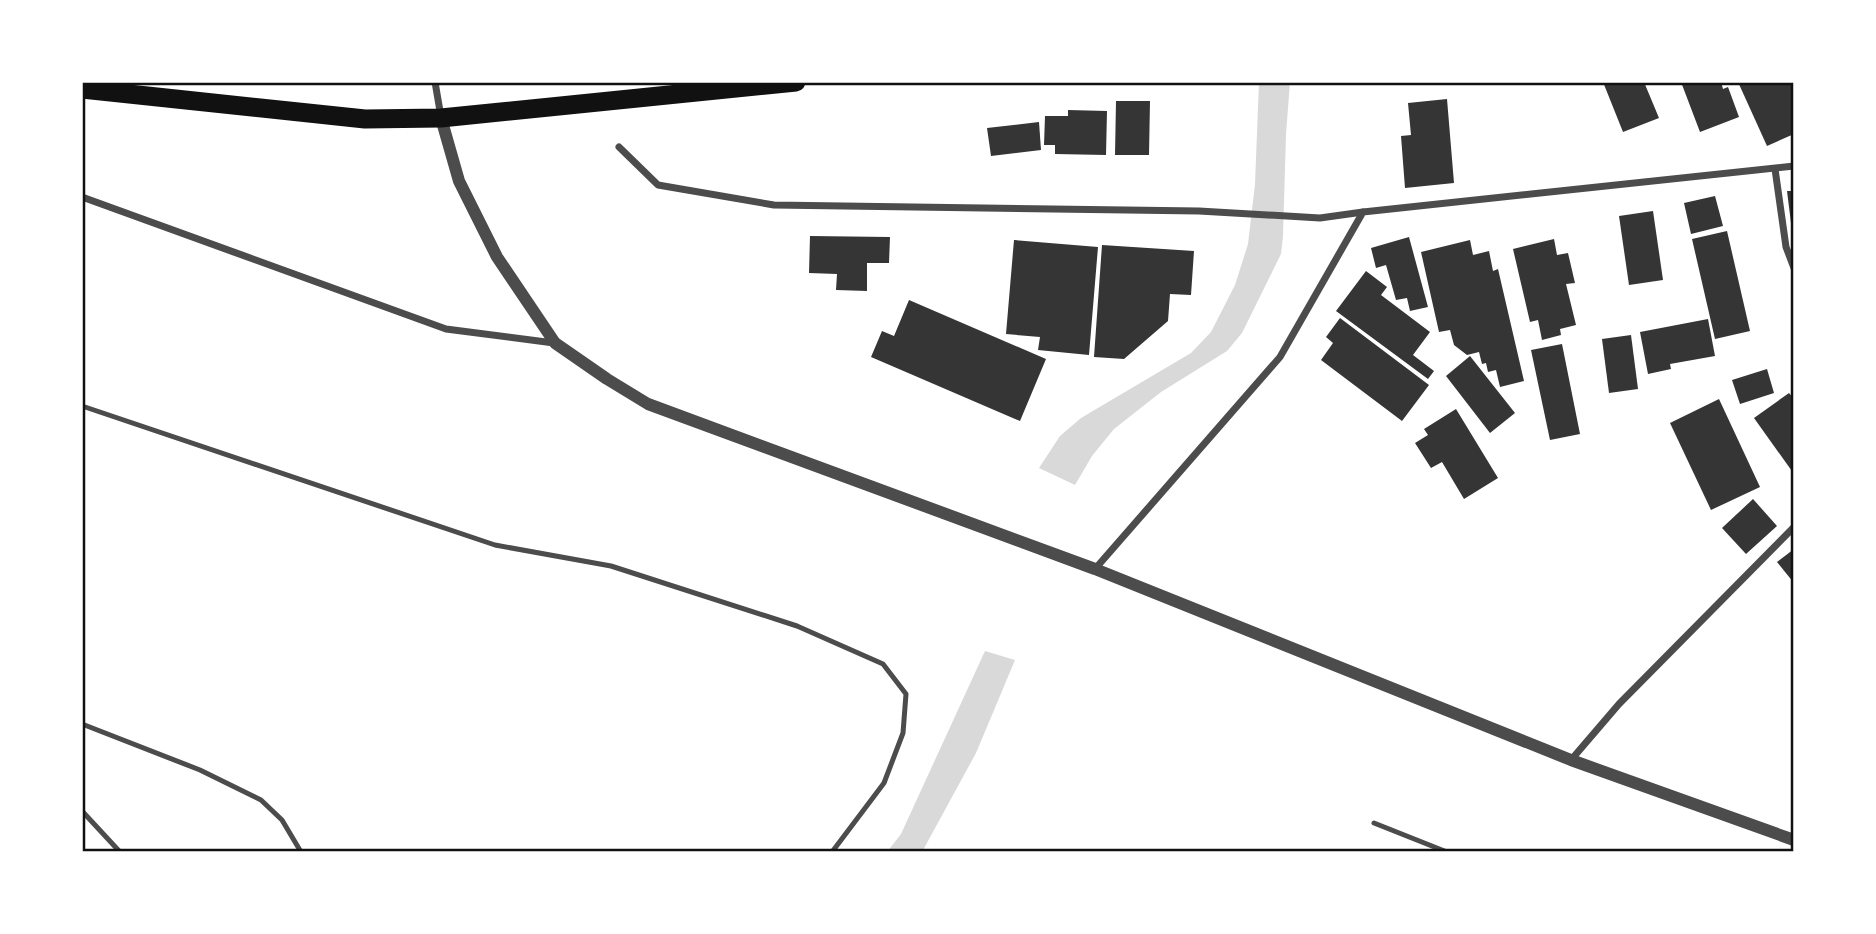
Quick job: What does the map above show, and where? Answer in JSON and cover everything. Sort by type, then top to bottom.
[{"type":"highway","points":[[82,89],[365,119],[441,118],[796,82]]},
{"type":"street","points":[[435,82],[441,118],[459,181],[497,257],[555,343],[648,404],[1095,569],[1571,760],[1794,840]]},
{"type":"street","points":[[619,147],[658,185],[774,205],[1199,211],[1320,218],[1794,166]]},
{"type":"street","points":[[1775,169],[1786,247],[1794,268]]},
{"type":"street","points":[[82,197],[446,328],[555,343]]},
{"type":"street","points":[[1095,569],[1280,357],[1363,212]]},
{"type":"street","points":[[1571,760],[1619,704],[1794,527]]},
{"type":"lane","points":[[82,406],[495,545],[611,566],[785,622],[883,664],[906,694],[903,733],[884,783],[832,852]]},
{"type":"lane","points":[[82,724],[200,770],[261,800],[282,820],[301,852]]},
{"type":"lane","points":[[82,811],[120,852]]},
{"type":"lane","points":[[1374,823],[1447,852]]},
{"type":"shaded area","points":[[1259,82],[1290,82],[1283,236],[1281,254],[1242,333],[1227,351],[1161,392],[1114,429],[1092,456],[1075,485],[1039,468],[1060,436],[1081,418],[1191,353],[1211,332],[1235,285],[1248,244],[1255,184]]},
{"type":"shaded area","points":[[985,651],[1015,660],[976,753],[922,852],[887,852],[901,834]]},
{"type":"building","points":[[1603,82],[1644,82],[1659,118],[1623,132]]},
{"type":"building","points":[[1681,82],[1721,82],[1723,89],[1728,87],[1739,117],[1700,132]]},
{"type":"building","points":[[1738,82],[1792,82],[1794,134],[1767,146]]},
{"type":"building","points":[[1447,99],[1454,183],[1405,188],[1401,136],[1411,135],[1408,103]]},
{"type":"building","points":[[1116,101],[1150,101],[1149,155],[1115,155]]},
{"type":"building","points":[[1068,110],[1107,111],[1106,155],[1055,154],[1055,145],[1044,145],[1045,116],[1068,116]]},
{"type":"building","points":[[1039,122],[1041,150],[991,156],[987,128]]},
{"type":"building","points":[[1787,191],[1794,191],[1794,231],[1792,231]]},
{"type":"building","points":[[1715,196],[1723,226],[1691,234],[1684,203]]},
{"type":"building","points":[[1653,211],[1663,280],[1629,285],[1619,216]]},
{"type":"building","points":[[1727,231],[1750,331],[1715,339],[1692,239]]},
{"type":"building","points":[[810,236],[890,237],[889,263],[867,263],[867,291],[836,290],[837,274],[809,273]]},
{"type":"building","points":[[1409,237],[1428,307],[1410,311],[1407,298],[1396,300],[1386,265],[1376,268],[1371,248]]},
{"type":"building","points":[[1554,239],[1557,255],[1568,253],[1575,283],[1566,284],[1576,325],[1560,329],[1561,335],[1542,340],[1538,320],[1530,322],[1513,249]]},
{"type":"building","points":[[1014,240],[1098,247],[1089,355],[1038,350],[1040,337],[1006,334]]},
{"type":"building","points":[[1470,240],[1473,255],[1489,251],[1493,271],[1498,269],[1524,381],[1500,387],[1496,370],[1488,372],[1486,363],[1482,364],[1479,352],[1467,355],[1454,345],[1450,330],[1439,332],[1421,252]]},
{"type":"building","points":[[1102,245],[1194,251],[1191,295],[1170,294],[1168,321],[1124,359],[1094,357]]},
{"type":"building","points":[[1366,271],[1387,287],[1381,295],[1430,332],[1413,355],[1434,371],[1428,379],[1336,311]]},
{"type":"building","points":[[909,300],[1046,359],[1020,421],[871,357],[882,331],[894,336]]},
{"type":"building","points":[[1340,318],[1429,385],[1402,421],[1321,360],[1333,343],[1326,337]]},
{"type":"building","points":[[1708,319],[1715,356],[1670,364],[1671,369],[1648,374],[1640,332]]},
{"type":"building","points":[[1631,335],[1638,389],[1609,393],[1602,339]]},
{"type":"building","points":[[1562,344],[1580,434],[1550,440],[1531,350]]},
{"type":"building","points":[[1470,356],[1515,413],[1490,433],[1446,376]]},
{"type":"building","points":[[1767,369],[1774,393],[1740,404],[1732,380]]},
{"type":"building","points":[[1789,393],[1794,399],[1794,474],[1754,418]]},
{"type":"building","points":[[1719,399],[1760,487],[1711,510],[1670,423]]},
{"type":"building","points":[[1456,409],[1498,478],[1464,499],[1442,462],[1431,468],[1415,443],[1428,435],[1424,429]]},
{"type":"building","points":[[1753,499],[1777,526],[1746,554],[1722,528]]},
{"type":"building","points":[[1794,549],[1794,583],[1777,562]]}]
